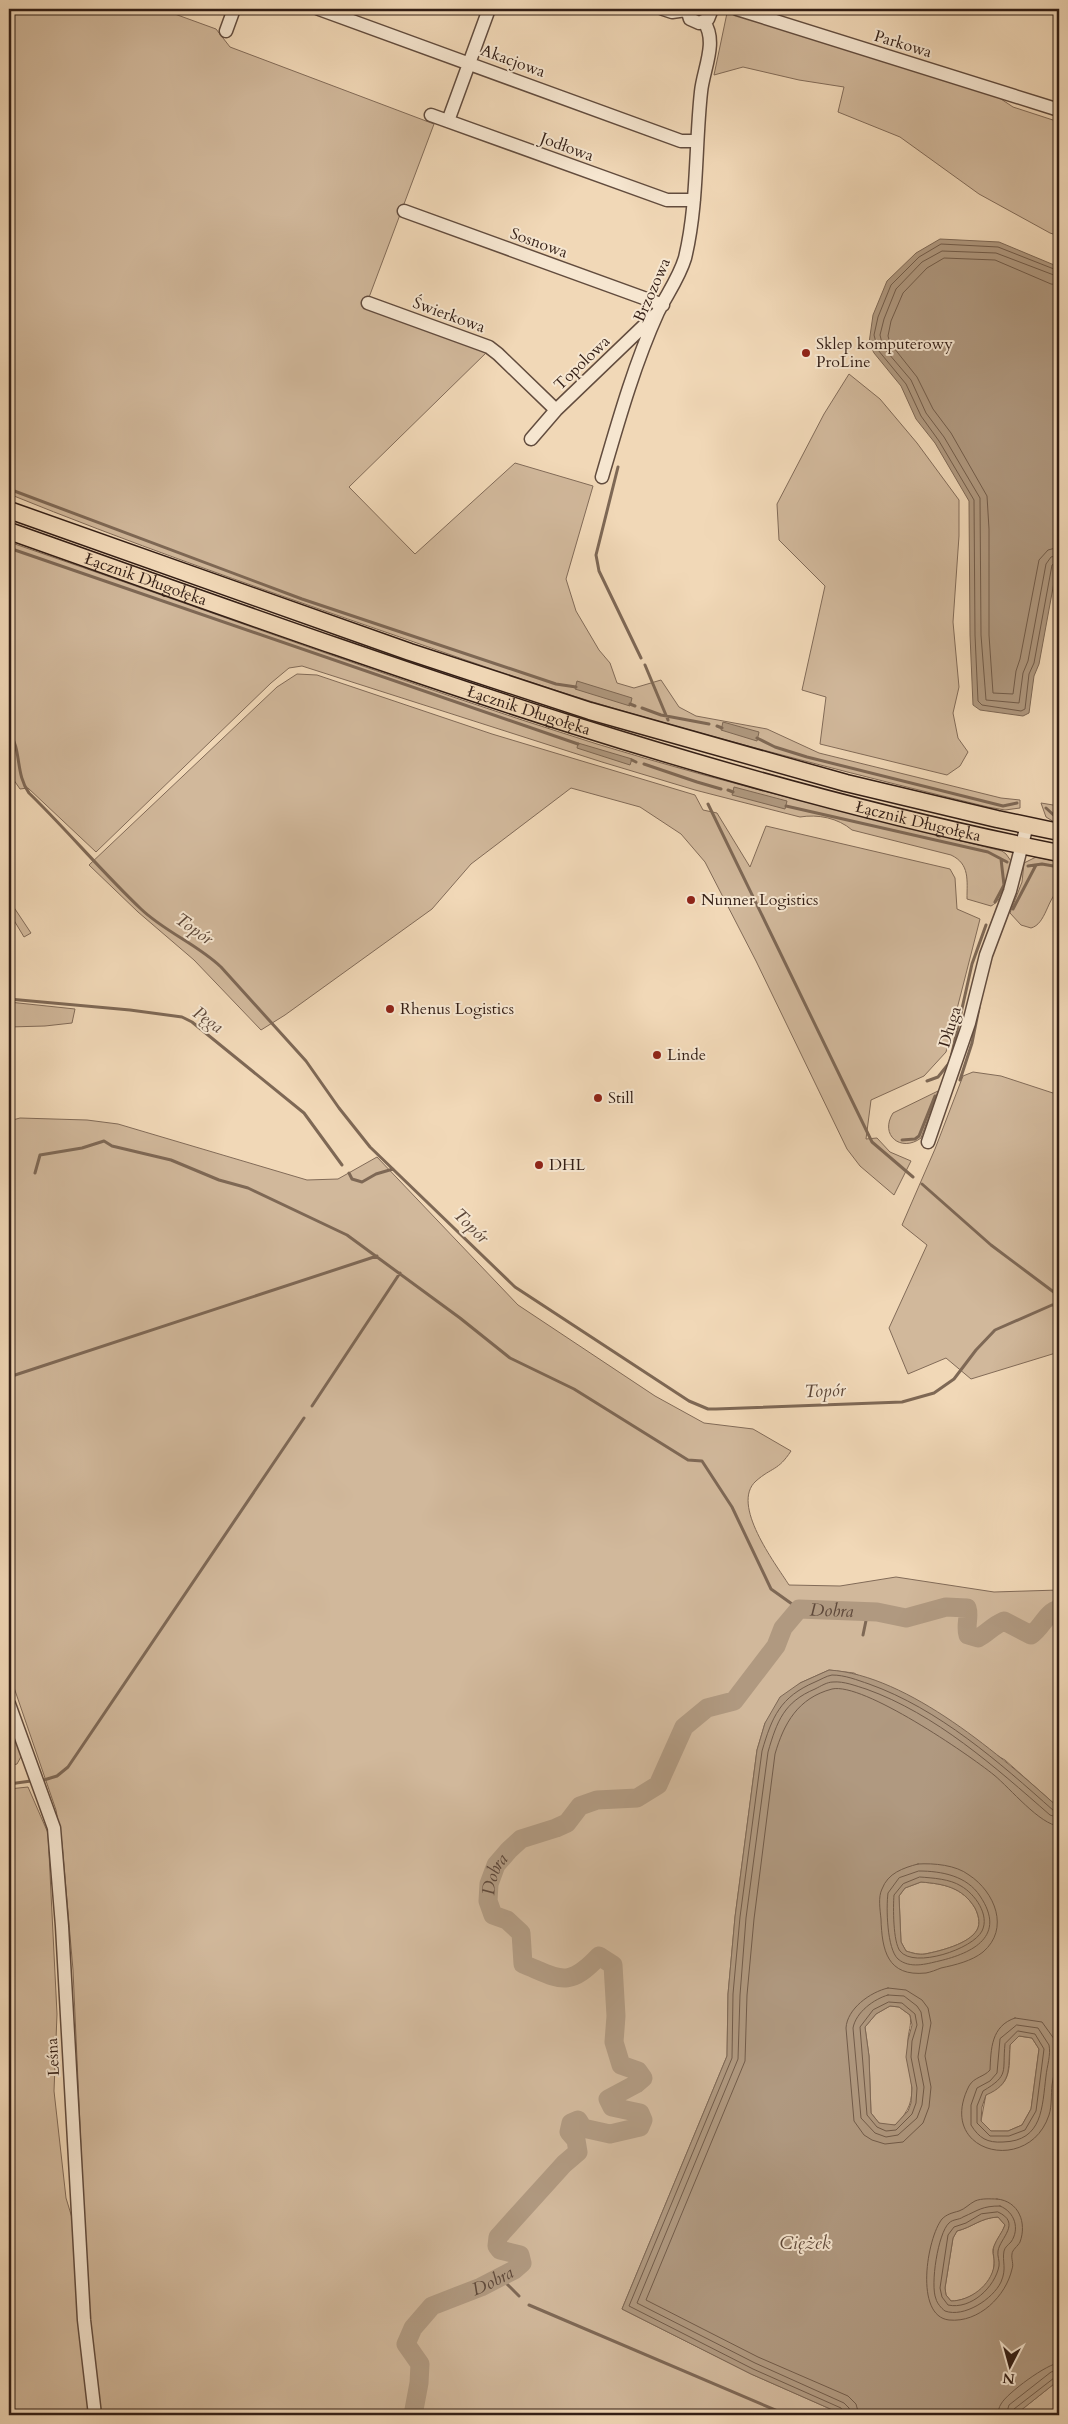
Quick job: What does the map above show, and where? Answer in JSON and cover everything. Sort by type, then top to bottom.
[{"type":"main road","name":"Łącznik Długołęka","points":[[9,510],[410,652],[590,711],[818,776],[947,808],[1059,832]]},
{"type":"main road","name":"Łącznik Długołęka","points":[[9,531],[375,660],[568,724],[851,806],[1059,853]]},
{"type":"street","points":[[226,31],[234,9]]},
{"type":"street","name":"Akacjowa","points":[[319,9],[681,141],[696,141]]},
{"type":"street","points":[[448,122],[489,9]]},
{"type":"street","points":[[663,9],[672,12],[686,10],[687,15],[694,22],[704,22],[711,15],[712,9]]},
{"type":"street","name":"Parkowa","points":[[737,9],[1059,110]]},
{"type":"street","name":"Brzozowa","points":[[602,477],[628,391],[660,308],[677,278],[693,221],[696,141],[701,87],[711,37],[704,22]]},
{"type":"street","name":"Jodłowa","points":[[431,115],[667,200],[694,200]]},
{"type":"street","name":"Sosnowa","points":[[404,212],[660,308]]},
{"type":"street","name":"Świerkowa","points":[[368,303],[488,347],[498,354],[556,410]]},
{"type":"street","name":"Topolowa","points":[[531,439],[556,410],[660,308]]},
{"type":"street","name":"Długa","points":[[928,1142],[969,1023],[986,955],[1010,891],[1027,825]]},
{"type":"street","name":"Leśna","points":[[9,1704],[54,1828],[62,1926],[84,2320],[95,2415]]},
{"type":"shaded area","points":[[9,9],[161,9],[216,29],[230,47],[434,124],[365,308],[489,350],[349,487],[415,554],[515,463],[593,486],[566,579],[576,611],[599,650],[610,663],[617,683],[634,688],[661,680],[679,707],[696,716],[767,729],[819,753],[1001,798],[1020,800],[1020,808],[1005,810],[942,796],[759,749],[591,701],[495,670],[232,578],[9,494]]},
{"type":"shaded area","points":[[727,13],[746,14],[995,95],[1013,107],[1059,122],[1059,236],[1050,233],[979,194],[900,137],[838,112],[844,87],[799,80],[743,67],[714,75]]},
{"type":"shaded area","points":[[849,374],[880,399],[917,443],[959,500],[959,536],[953,622],[959,687],[953,713],[958,738],[968,752],[960,766],[947,775],[820,744],[826,697],[802,690],[825,586],[779,540],[777,504],[824,414]]},
{"type":"shaded area","points":[[9,542],[376,671],[597,744],[748,787],[1002,851],[1011,861],[1006,886],[1000,898],[991,906],[967,899],[966,873],[962,863],[951,855],[852,830],[840,822],[828,818],[800,817],[695,790],[302,666],[289,668],[271,683],[96,852],[28,788],[20,789],[9,773]]},
{"type":"shaded area","points":[[297,674],[317,675],[492,734],[695,795],[703,810],[717,813],[750,867],[766,826],[950,869],[955,878],[957,909],[980,919],[946,1052],[924,1076],[871,1100],[866,1139],[877,1138],[890,1152],[911,1161],[894,1195],[860,1166],[847,1149],[756,961],[705,862],[681,834],[640,807],[571,788],[471,864],[432,909],[285,1015],[261,1030],[194,960],[138,912],[89,865],[277,687]]},
{"type":"shaded area","points":[[1041,803],[1059,806],[1059,825],[1046,817]]},
{"type":"shaded area","points":[[1036,857],[1059,862],[1059,890],[1040,922],[1031,928],[1021,925],[1010,913],[1022,882],[1024,863]]},
{"type":"shaded area","points":[[9,900],[31,933],[24,937],[9,912]]},
{"type":"shaded area","points":[[9,1002],[75,1009],[72,1023],[9,1027]]},
{"type":"shaded area","points":[[973,1072],[1001,1076],[1059,1095],[1059,1310],[1056,1311],[1059,1352],[971,1379],[946,1358],[908,1374],[889,1328],[927,1245],[902,1225],[935,1149],[963,1076]]},
{"type":"shaded area","points":[[938,1091],[921,1138],[906,1144],[894,1139],[890,1135],[889,1121],[893,1113]]},
{"type":"shaded area","points":[[20,1118],[87,1120],[118,1124],[307,1180],[338,1179],[377,1157],[518,1305],[655,1396],[704,1423],[753,1429],[791,1451],[778,1466],[756,1481],[749,1491],[748,1504],[751,1518],[758,1533],[789,1585],[840,1586],[896,1577],[994,1592],[1059,1590],[1059,1808],[1005,1760],[854,1673],[829,1670],[800,1683],[765,1723],[757,1750],[735,1917],[728,1994],[727,2056],[622,2309],[751,2374],[844,2415],[100,2415],[89,2326],[73,1970],[62,1843],[56,1810],[9,1673],[9,1121]]},
{"type":"shaded area","points":[[9,1722],[22,1755],[17,1764],[9,1766]]},
{"type":"shaded area","points":[[28,1787],[48,1833],[57,2014],[54,2091],[66,2198],[73,2221],[90,2415],[9,2415],[9,1789]]},
{"type":"shaded area","points":[[921,1882],[952,1888],[970,1901],[976,1910],[979,1922],[977,1930],[973,1935],[954,1946],[931,1953],[920,1954],[906,1951],[901,1942],[899,1896],[905,1888]]},
{"type":"shaded area","points":[[890,2006],[899,2007],[910,2015],[908,2054],[912,2096],[904,2115],[895,2125],[886,2126],[879,2123],[871,2113],[869,2056],[865,2027],[876,2014]]},
{"type":"shaded area","points":[[1019,2036],[1032,2038],[1039,2049],[1031,2109],[1022,2125],[1008,2131],[991,2131],[981,2121],[986,2094],[1001,2086],[1005,2081],[1009,2069],[1010,2045]]},
{"type":"shaded area","points":[[998,2217],[1005,2225],[993,2249],[994,2264],[990,2279],[973,2295],[951,2301],[946,2295],[945,2288],[953,2238],[957,2231],[986,2219]]},
{"type":"shaded area","points":[[1059,2380],[1059,2415],[1015,2415]]},
{"type":"water","points":[[940,239],[999,242],[1059,267],[1059,555],[1039,664],[1034,676],[1029,713],[1023,716],[980,710],[973,705],[970,635],[969,501],[935,443],[916,419],[901,386],[874,353],[869,343],[873,315],[887,281],[916,253]]},
{"type":"water","points":[[577,681],[632,698],[630,706],[575,689]]},
{"type":"water","points":[[723,722],[759,732],[757,741],[721,730]]},
{"type":"water","points":[[578,743],[632,759],[630,765],[577,748]]},
{"type":"water","points":[[734,787],[787,801],[785,809],[732,795]]},
{"type":"water","name":"Ciężek","points":[[829,1670],[860,1675],[891,1686],[922,1702],[982,1743],[1059,1808],[1059,2380],[1015,2415],[844,2415],[751,2374],[622,2309],[727,2056],[728,1994],[735,1917],[757,1750],[765,1723],[780,1697],[800,1683]],"holes":[[[921,1882],[937,1884],[958,1891],[975,1908],[979,1922],[977,1930],[968,1939],[946,1949],[923,1954],[906,1951],[901,1942],[899,1896],[905,1888]],[[890,2006],[899,2007],[910,2015],[912,2025],[906,2057],[912,2088],[911,2103],[908,2111],[895,2125],[879,2123],[871,2113],[869,2056],[865,2027],[876,2014]],[[1019,2036],[1032,2038],[1039,2049],[1031,2109],[1022,2125],[1008,2131],[991,2131],[981,2121],[982,2107],[986,2095],[1000,2086],[1007,2075],[1010,2045]],[[998,2217],[1005,2225],[994,2246],[992,2273],[978,2291],[965,2298],[951,2301],[946,2295],[945,2288],[953,2238],[957,2231]]]},
{"type":"waterway","points":[[618,467],[596,555],[599,571],[641,658]]},
{"type":"waterway","points":[[9,489],[302,599],[556,684],[576,687]]},
{"type":"waterway","points":[[9,548],[578,744]]},
{"type":"waterway","points":[[645,665],[668,720]]},
{"type":"waterway","points":[[630,704],[635,706]]},
{"type":"waterway","points":[[642,708],[661,715],[709,724]]},
{"type":"waterway","points":[[717,726],[722,728]]},
{"type":"waterway","name":"Topór","points":[[9,732],[16,746],[22,778],[29,793],[141,909],[160,925],[202,951],[221,967],[306,1061],[339,1108],[370,1147],[515,1287],[689,1401],[708,1409],[902,1402],[934,1393],[954,1379],[976,1350],[995,1330],[1052,1305],[1059,1305]]},
{"type":"waterway","points":[[757,738],[775,747],[807,757],[1003,806],[1017,803]]},
{"type":"waterway","points":[[632,760],[636,762]]},
{"type":"waterway","points":[[644,764],[697,782]]},
{"type":"waterway","points":[[697,782],[721,789]]},
{"type":"waterway","points":[[728,790],[733,792]]},
{"type":"waterway","points":[[708,804],[872,1142],[913,1177]]},
{"type":"waterway","points":[[786,806],[988,852],[1007,862]]},
{"type":"waterway","points":[[1046,808],[1059,820]]},
{"type":"waterway","points":[[995,902],[1004,885],[1001,859]]},
{"type":"waterway","points":[[1028,866],[1042,864],[1059,867]]},
{"type":"waterway","points":[[1013,909],[1036,865]]},
{"type":"waterway","points":[[927,1081],[938,1077],[950,1062],[972,964],[986,925]]},
{"type":"waterway","name":"Pęga","points":[[9,999],[130,1010],[182,1017],[192,1022],[304,1113],[342,1165]]},
{"type":"waterway","points":[[960,1080],[972,1043],[979,1008]]},
{"type":"waterway","points":[[902,1140],[915,1139],[919,1136],[935,1096]]},
{"type":"waterway","points":[[35,1173],[40,1155],[82,1148],[104,1141],[112,1146],[171,1160],[219,1180],[248,1188],[347,1235],[460,1318],[510,1358],[574,1389],[688,1460],[702,1461],[732,1507],[771,1589],[799,1609]]},
{"type":"waterway","name":"Pęga","points":[[349,1173],[352,1179],[362,1182],[376,1174],[393,1169]]},
{"type":"waterway","points":[[922,1184],[991,1245],[1055,1293],[1059,1302]]},
{"type":"waterway","points":[[9,1377],[377,1256]]},
{"type":"waterway","points":[[312,1406],[400,1273]]},
{"type":"waterway","points":[[44,1780],[57,1776],[68,1767],[304,1418]]},
{"type":"waterway","name":"Dobra","points":[[413,2415],[419,2383],[420,2364],[406,2344],[413,2328],[432,2306],[481,2287],[514,2270],[522,2263],[520,2255],[500,2250],[497,2246],[498,2237],[564,2164],[578,2152],[576,2140],[569,2132],[571,2123],[578,2120],[583,2128],[610,2134],[640,2127],[643,2120],[640,2113],[612,2107],[608,2099],[636,2084],[643,2078],[638,2071],[621,2065],[614,2042],[616,2016],[613,1965],[599,1956],[579,1973],[563,1978],[546,1974],[523,1964],[521,1933],[507,1920],[493,1915],[488,1901],[489,1884],[496,1865],[521,1839],[567,1823],[580,1806],[597,1800],[637,1798],[658,1785],[684,1727],[707,1708],[734,1701],[776,1646],[783,1628],[799,1609],[877,1612],[906,1618],[946,1607],[967,1608],[968,1635],[978,1638],[1004,1621],[1031,1635],[1051,1613],[1059,1609]]},
{"type":"waterway","points":[[863,1635],[868,1611]]},
{"type":"waterway","points":[[9,1784],[31,1781]]},
{"type":"waterway","points":[[500,2277],[519,2296]]},
{"type":"waterway","points":[[529,2305],[787,2415]]},
{"type":"waterway","name":"Dobra","points":[[418,2311],[423,2316]]},
{"type":"place","name":"Sklep komputerowy ProLine","points":[[806,353]]},
{"type":"place","name":"Nunner Logistics","points":[[691,900]]},
{"type":"place","name":"Rhenus Logistics","points":[[390,1009]]},
{"type":"place","name":"Linde","points":[[657,1055]]},
{"type":"place","name":"Still","points":[[598,1098]]},
{"type":"place","name":"DHL","points":[[539,1165]]}]
